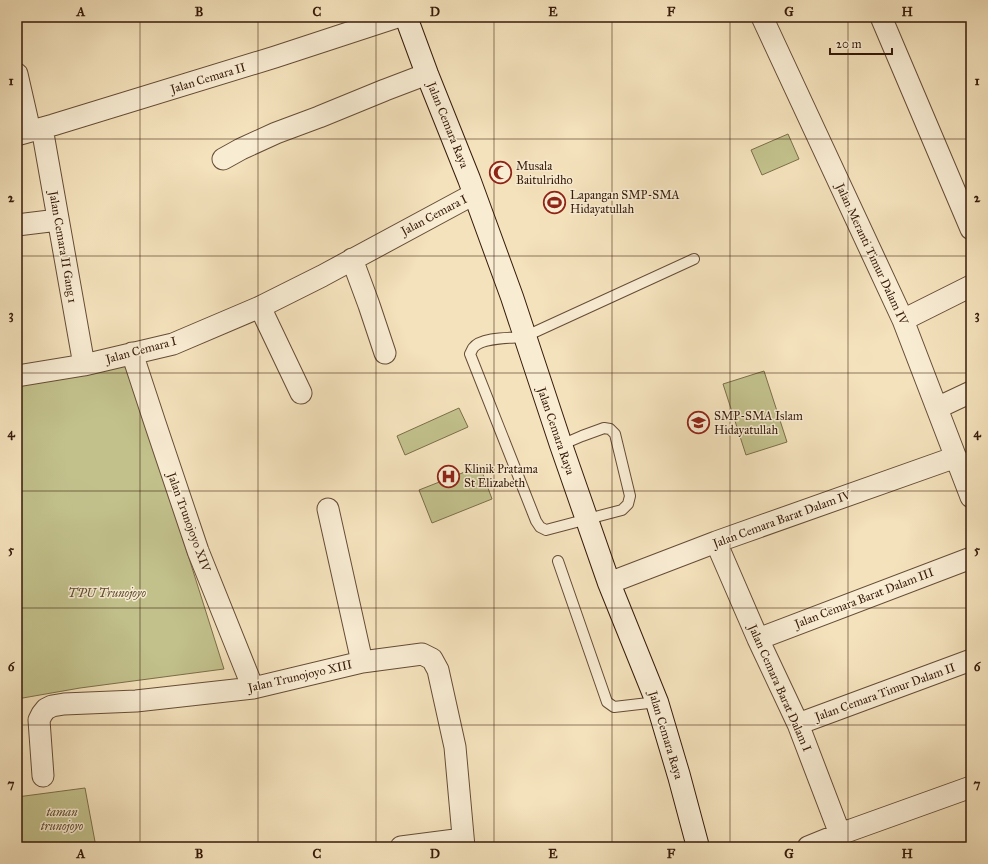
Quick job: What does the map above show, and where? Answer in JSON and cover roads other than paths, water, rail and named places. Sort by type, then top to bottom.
[{"type":"main road","name":"Jalan Cemara Raya","points":[[406,17],[512,296],[560,445],[610,582],[657,702],[698,847]]},
{"type":"street","name":"Jalan Cemara II","points":[[30,131],[275,57],[397,17]]},
{"type":"street","name":"Jalan Meranti Timur Dalam IV","points":[[762,17],[903,320],[971,496]]},
{"type":"street","points":[[881,17],[971,229]]},
{"type":"street","name":"Jalan Cemara II Gang 1","points":[[17,74],[30,131],[58,220],[84,365]]},
{"type":"street","points":[[223,159],[276,133],[427,74]]},
{"type":"street","name":"Jalan Cemara I","points":[[17,376],[84,365],[173,344],[260,307],[474,194]]},
{"type":"street","points":[[17,225],[58,220]]},
{"type":"street","points":[[352,259],[385,353]]},
{"type":"street","points":[[903,320],[971,286]]},
{"type":"street","points":[[260,307],[301,393]]},
{"type":"street","name":"Jalan Trunojoyo XIV","points":[[132,353],[198,551],[254,688]]},
{"type":"street","points":[[937,408],[971,392]]},
{"type":"street","name":"Jalan Cemara Barat Dalam IV","points":[[610,582],[716,542],[956,457]]},
{"type":"street","points":[[328,509],[362,662]]},
{"type":"street","name":"Jalan Cemara Barat Dalam I","points":[[716,542],[758,639],[798,724],[840,834]]},
{"type":"street","name":"Jalan Cemara Barat Dalam III","points":[[758,639],[971,558]]},
{"type":"street","name":"Jalan Trunojoyo XIII","points":[[42,776],[39,720],[46,709],[52,706],[80,702],[136,701],[254,688],[362,662],[422,654],[432,659],[438,670],[455,747],[464,843]]},
{"type":"street","name":"Jalan Cemara Timur Dalam II","points":[[798,724],[971,660]]},
{"type":"street","points":[[808,847],[840,834],[971,788]]},
{"type":"street","points":[[401,847],[464,843]]},
{"type":"lane","points":[[560,445],[604,428],[610,429],[615,434],[630,496],[628,504],[622,510],[546,530],[540,527],[536,521],[470,354],[474,347],[481,342],[498,338],[524,337],[694,259]]},
{"type":"lane","points":[[558,561],[608,702],[614,707],[657,702]]},
{"type":"place","name":"Musala Baitulridho","points":[[501,173]]},
{"type":"place","name":"Lapangan SMP-SMA Hidayatullah","points":[[555,202]]},
{"type":"place","name":"SMP-SMA Islam Hidayatullah","points":[[699,423]]},
{"type":"place","name":"Klinik Pratama St Elizabeth","points":[[449,476]]},
{"type":"park label","name":"TPU Trunojoyo","points":[[107,593]]},
{"type":"park label","name":"taman trunojoyo","points":[[62,819]]}]
